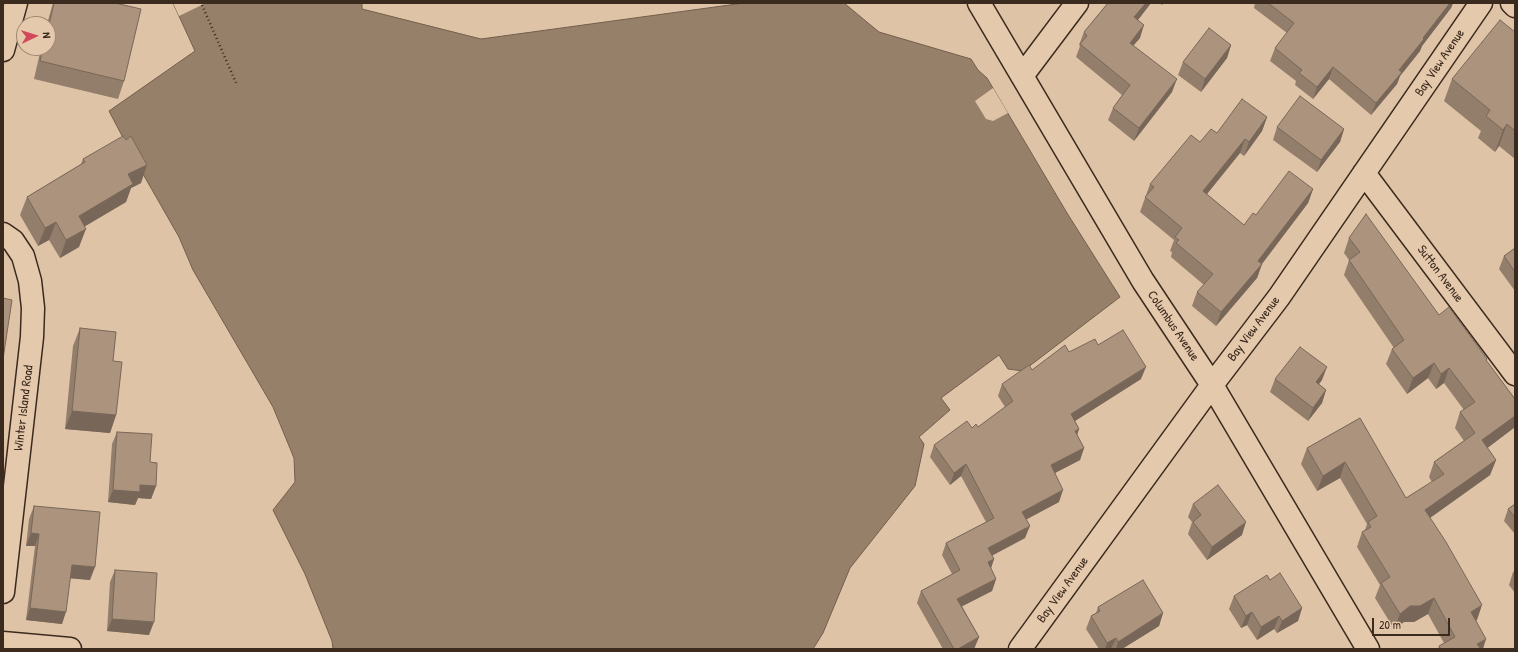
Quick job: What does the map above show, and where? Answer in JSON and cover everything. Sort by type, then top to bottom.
[{"type":"street","points":[[3,50],[16,3]]},
{"type":"street","name":"Columbus Avenue","points":[[979,3],[1143,281],[1212,384],[1368,649]]},
{"type":"street","points":[[1022,76],[1077,3]]},
{"type":"street","name":"Bay View Avenue","points":[[1028,645],[1212,384],[1279,297],[1481,3]]},
{"type":"street","points":[[1512,3],[1515,6]]},
{"type":"street","name":"Sutton Avenue","points":[[1364,174],[1515,374]]},
{"type":"street","name":"Winter Island Road","points":[[3,234],[13,240],[23,256],[30,281],[33,308],[32,337],[3,592]]},
{"type":"street","points":[[3,643],[70,649]]},
{"type":"path","points":[[202,5],[238,84]]},
{"type":"shaded area","points":[[173,3],[362,3],[362,9],[481,39],[744,3],[844,3],[879,32],[971,59],[978,70],[987,78],[1067,213],[1120,297],[1023,371],[1008,369],[999,355],[941,398],[950,410],[919,437],[924,444],[915,486],[850,568],[823,633],[813,649],[333,649],[332,641],[305,574],[273,510],[295,482],[294,458],[273,407],[193,270],[179,237],[109,111],[195,51]]},
{"type":"pier","points":[[173,3],[206,3],[179,16]]},
{"type":"pier","points":[[993,88],[1008,113],[993,121],[986,119],[975,101]]},
{"type":"building","points":[[54,3],[115,3],[141,9],[124,81],[40,61],[41,56],[56,56],[56,16],[51,16]]},
{"type":"building","points":[[1108,3],[1146,3],[1134,17],[1144,25],[1130,43],[1177,79],[1139,128],[1113,108],[1130,85],[1080,44],[1087,36],[1084,32]]},
{"type":"building","points":[[1268,3],[1450,3],[1399,70],[1402,72],[1376,103],[1333,67],[1317,87],[1299,73],[1302,70],[1275,48],[1294,23]]},
{"type":"building","points":[[1500,20],[1515,32],[1515,131],[1507,124],[1503,130],[1486,116],[1490,110],[1452,79]]},
{"type":"building","points":[[1209,28],[1231,45],[1205,79],[1183,62]]},
{"type":"building","points":[[1300,96],[1344,129],[1321,160],[1277,127]]},
{"type":"building","points":[[1242,99],[1267,117],[1249,142],[1245,139],[1203,191],[1244,225],[1253,213],[1256,215],[1289,171],[1313,189],[1258,261],[1262,264],[1221,312],[1197,292],[1213,274],[1176,243],[1179,240],[1175,237],[1182,228],[1145,197],[1154,187],[1150,184],[1191,135],[1200,142],[1211,129],[1217,133]]},
{"type":"building","points":[[123,136],[126,140],[131,136],[147,165],[128,174],[133,184],[79,216],[86,229],[66,240],[56,222],[45,228],[27,197],[85,162],[83,159]]},
{"type":"building","points":[[1366,214],[1439,315],[1449,307],[1515,399],[1515,416],[1482,440],[1496,460],[1425,510],[1446,542],[1482,605],[1471,612],[1486,639],[1477,644],[1481,649],[1441,649],[1439,646],[1455,637],[1434,598],[1420,606],[1410,606],[1400,614],[1381,583],[1390,577],[1362,532],[1371,527],[1368,522],[1377,516],[1345,462],[1323,476],[1307,448],[1360,418],[1406,498],[1444,474],[1434,462],[1475,433],[1460,412],[1475,402],[1449,368],[1441,374],[1434,363],[1413,378],[1392,349],[1404,340],[1349,260],[1360,252],[1349,238]]},
{"type":"building","points":[[1515,248],[1515,272],[1504,256]]},
{"type":"building","points":[[3,298],[12,300],[3,359]]},
{"type":"building","points":[[80,328],[116,332],[113,361],[122,362],[116,415],[72,411]]},
{"type":"building","points":[[1123,330],[1146,367],[1071,414],[1079,429],[1075,431],[1084,448],[1051,465],[1063,490],[1022,512],[1030,526],[988,548],[994,559],[988,562],[996,579],[957,599],[979,637],[958,649],[954,649],[921,591],[960,570],[946,543],[994,518],[966,464],[954,473],[934,445],[967,421],[972,428],[976,424],[978,427],[1013,401],[1002,384],[1029,365],[1032,370],[1065,345],[1069,352],[1095,339],[1098,345]]},
{"type":"building","points":[[1300,347],[1327,367],[1316,382],[1326,390],[1313,408],[1275,379]]},
{"type":"building","points":[[117,432],[152,434],[150,462],[157,463],[156,486],[140,485],[140,492],[113,490]]},
{"type":"building","points":[[1218,485],[1246,522],[1212,547],[1193,522],[1201,515],[1193,504]]},
{"type":"building","points":[[1515,504],[1515,517],[1508,509]]},
{"type":"building","points":[[34,506],[100,512],[95,567],[72,565],[66,612],[30,608],[39,534],[31,533]]},
{"type":"building","points":[[115,570],[157,573],[154,622],[112,619]]},
{"type":"building","points":[[1280,573],[1302,608],[1282,621],[1279,616],[1261,627],[1252,612],[1246,616],[1234,596],[1267,575],[1270,580]]},
{"type":"building","points":[[1143,580],[1163,613],[1118,642],[1116,638],[1107,643],[1091,616],[1100,611],[1098,607]]}]
